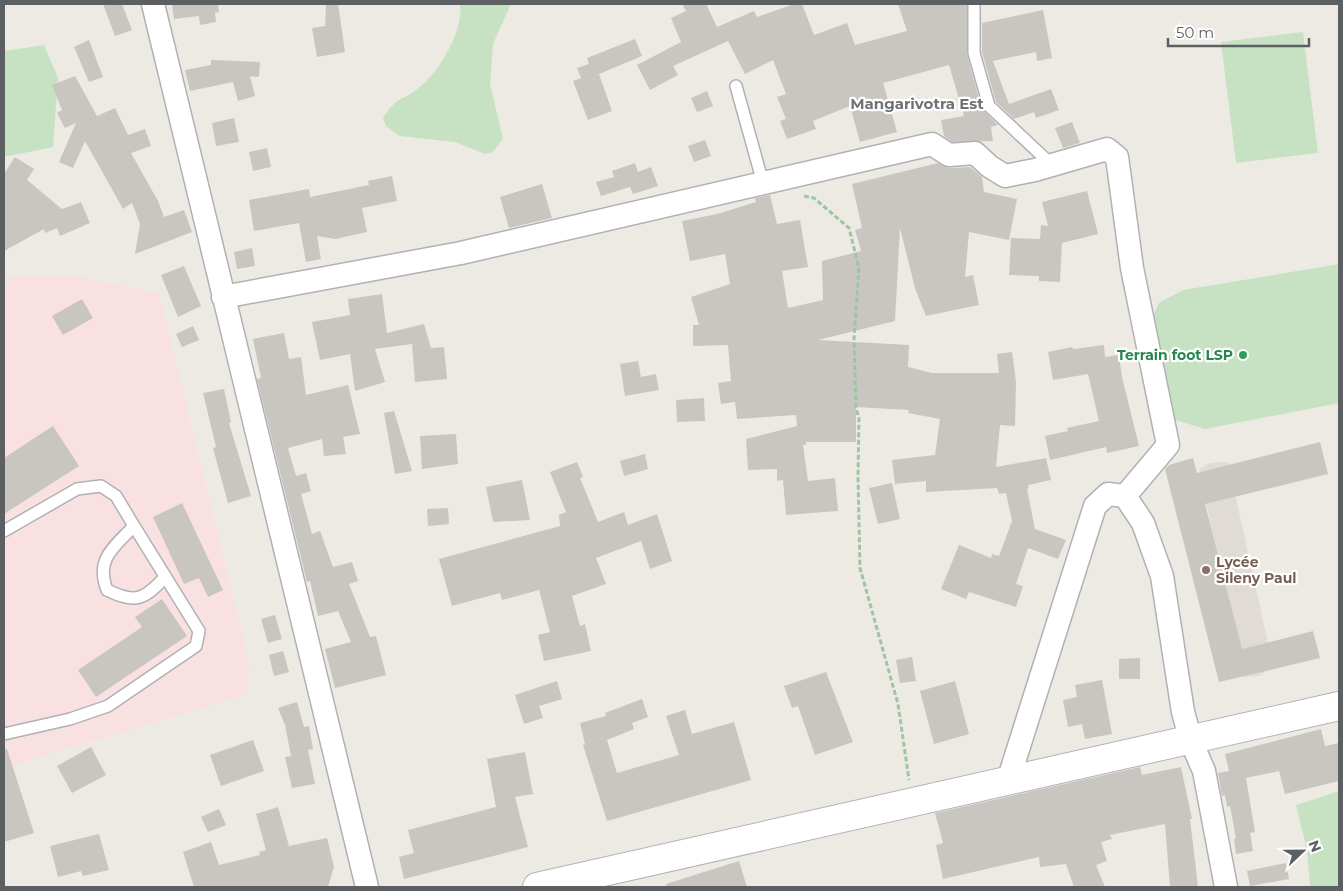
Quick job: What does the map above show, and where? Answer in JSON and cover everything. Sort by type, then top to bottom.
[{"type":"main road","points":[[538,887],[1339,706]]},
{"type":"street","points":[[153,4],[367,887]]},
{"type":"street","points":[[223,297],[461,253],[932,144],[948,155],[975,153],[989,166],[1005,176],[1107,149],[1117,157],[1132,268],[1168,446],[1125,496]]},
{"type":"street","points":[[1008,781],[1095,506],[1108,494],[1125,496],[1143,523],[1162,576],[1182,712],[1190,741],[1204,771],[1226,887]]},
{"type":"lane","points":[[974,4],[974,54],[989,106],[1052,165]]},
{"type":"lane","points":[[736,86],[763,183]]},
{"type":"lane","points":[[4,531],[77,489],[101,486],[116,496],[126,509],[134,526],[199,631],[196,646],[108,706],[70,719],[4,734]]},
{"type":"lane","points":[[134,526],[105,559],[101,576],[107,590],[125,599],[141,598],[153,591],[165,577]]},
{"type":"path","points":[[797,193],[814,198],[849,228],[859,268],[854,338],[856,408],[859,417],[860,568],[898,704],[912,803]]},
{"type":"shaded area","points":[[13,276],[77,276],[159,293],[250,666],[246,695],[4,768],[4,279]]},
{"type":"shaded area","name":"Lycée Sileny Paul","points":[[1228,462],[1273,666],[1260,676],[1243,677],[1199,469],[1210,463]]},
{"type":"green space","points":[[460,4],[511,4],[493,44],[490,84],[503,139],[493,152],[485,154],[455,142],[399,136],[386,126],[383,118],[392,105],[415,91],[428,79],[443,60],[458,25]]},
{"type":"green space","points":[[1303,32],[1318,153],[1236,163],[1221,42]]},
{"type":"green space","points":[[44,45],[58,78],[53,147],[4,157],[4,51]]},
{"type":"green space","name":"Terrain foot LSP","points":[[1339,264],[1339,403],[1205,429],[1169,418],[1145,333],[1159,303],[1183,290]]},
{"type":"green space","points":[[1339,791],[1339,887],[1310,887],[1307,850],[1296,805]]},
{"type":"building","points":[[103,4],[122,4],[132,30],[115,36]]},
{"type":"building","points":[[172,4],[218,4],[219,12],[215,13],[216,22],[200,25],[199,16],[174,19]]},
{"type":"building","points":[[326,4],[338,4],[345,52],[317,57],[312,28],[325,26]]},
{"type":"building","points":[[682,4],[706,4],[717,27],[754,11],[757,17],[794,4],[802,4],[814,35],[847,23],[855,45],[907,31],[898,4],[967,4],[967,55],[982,109],[998,125],[991,127],[993,141],[952,142],[944,136],[941,120],[964,116],[949,65],[883,83],[897,132],[860,142],[850,106],[813,121],[816,129],[787,139],[780,121],[786,119],[777,97],[786,94],[773,60],[745,74],[728,41],[673,66],[678,75],[650,90],[637,65],[681,42],[671,18],[686,11]]},
{"type":"building","points":[[1043,10],[1052,58],[1037,61],[1036,52],[993,61],[1009,104],[1051,89],[1059,110],[1036,118],[1034,112],[1014,119],[996,102],[982,52],[982,23]]},
{"type":"building","points":[[635,39],[642,56],[599,74],[612,111],[588,120],[573,81],[581,78],[577,68],[589,64],[587,58]]},
{"type":"building","points":[[89,40],[103,77],[89,82],[74,47]]},
{"type":"building","points":[[211,60],[260,62],[259,77],[250,76],[255,96],[238,101],[233,82],[190,91],[185,70],[211,65]]},
{"type":"building","points":[[75,76],[97,116],[115,108],[128,135],[145,129],[151,146],[131,153],[158,201],[164,217],[184,210],[192,232],[135,254],[140,224],[132,203],[123,209],[85,141],[73,168],[59,162],[76,123],[65,128],[57,113],[62,110],[52,85]]},
{"type":"building","points":[[707,91],[713,106],[697,112],[691,98]]},
{"type":"building","points":[[234,118],[239,142],[216,146],[212,123]]},
{"type":"building","points":[[1072,122],[1080,143],[1063,148],[1055,128]]},
{"type":"building","points":[[705,140],[711,156],[694,162],[688,146]]},
{"type":"building","points":[[267,148],[271,167],[253,171],[249,152]]},
{"type":"building","points":[[15,157],[34,169],[27,180],[62,209],[81,202],[90,223],[60,236],[57,228],[45,233],[44,229],[4,251],[4,174]]},
{"type":"building","points":[[635,163],[638,172],[651,167],[658,186],[633,194],[630,187],[601,196],[596,182],[614,177],[612,171]]},
{"type":"building","points":[[938,163],[949,168],[970,167],[982,177],[984,192],[1017,199],[1009,240],[969,232],[965,277],[973,275],[979,305],[926,316],[915,288],[900,228],[895,321],[818,340],[909,345],[908,367],[932,373],[999,373],[997,354],[1012,352],[1016,382],[1015,426],[1000,425],[996,467],[1046,458],[1051,480],[1028,485],[1029,488],[1027,489],[1035,529],[1066,540],[1058,559],[1028,548],[1016,584],[1023,586],[1016,607],[969,592],[966,599],[941,589],[959,545],[991,558],[992,554],[999,556],[1012,521],[1006,493],[999,494],[997,488],[926,492],[926,481],[895,484],[892,460],[935,455],[940,419],[908,413],[909,410],[856,407],[856,442],[806,442],[806,445],[803,445],[808,481],[835,478],[838,511],[786,515],[783,480],[777,481],[777,469],[748,470],[746,439],[797,426],[796,415],[737,419],[735,402],[721,404],[718,383],[731,381],[728,345],[693,346],[693,325],[699,325],[691,297],[730,284],[725,254],[690,261],[682,221],[717,214],[756,202],[755,198],[770,195],[777,224],[800,220],[808,267],[782,271],[788,308],[823,300],[822,261],[861,251],[855,230],[862,228],[852,184]]},
{"type":"building","points":[[392,176],[397,201],[362,208],[367,232],[335,239],[317,236],[321,259],[306,262],[299,223],[254,231],[249,200],[309,189],[310,197],[369,185],[368,181]]},
{"type":"building","points":[[542,184],[552,218],[509,228],[500,197]]},
{"type":"building","points":[[1087,191],[1098,234],[1062,243],[1060,282],[1039,281],[1039,276],[1009,275],[1011,238],[1040,239],[1041,225],[1048,226],[1042,202]]},
{"type":"building","points":[[252,248],[255,266],[237,269],[234,252]]},
{"type":"building","points":[[184,266],[201,306],[178,317],[161,275]]},
{"type":"building","points":[[382,294],[387,333],[424,324],[431,348],[444,347],[447,379],[415,382],[412,344],[375,349],[385,382],[355,391],[350,354],[320,360],[312,322],[350,315],[348,299]]},
{"type":"building","points":[[82,299],[93,318],[63,335],[52,316]]},
{"type":"building","points":[[193,326],[199,340],[182,347],[176,334]]},
{"type":"building","points":[[284,333],[289,359],[301,357],[306,395],[348,385],[360,434],[343,437],[346,454],[324,456],[322,439],[288,448],[296,476],[306,473],[311,491],[301,494],[312,534],[320,531],[333,567],[352,562],[358,581],[349,584],[370,637],[376,636],[386,675],[335,688],[325,649],[351,642],[338,611],[318,616],[310,581],[307,582],[257,379],[261,378],[253,339]]},
{"type":"building","points":[[1104,345],[1105,357],[1119,355],[1122,377],[1139,446],[1107,453],[1106,447],[1050,460],[1045,436],[1068,431],[1067,428],[1099,421],[1088,374],[1053,380],[1048,352],[1072,347],[1073,349]]},
{"type":"building","points":[[638,361],[641,377],[656,374],[659,390],[625,396],[620,364]]},
{"type":"building","points":[[224,389],[231,422],[229,423],[251,496],[228,503],[213,448],[216,447],[203,393]]},
{"type":"building","points":[[704,398],[705,421],[677,422],[676,400]]},
{"type":"building","points":[[394,411],[412,471],[395,474],[384,413]]},
{"type":"building","points":[[53,426],[79,466],[4,514],[4,458]]},
{"type":"building","points":[[456,434],[458,464],[422,469],[420,436]]},
{"type":"building","points":[[1320,442],[1328,474],[1205,504],[1242,649],[1313,631],[1320,658],[1219,682],[1165,469],[1169,465],[1193,458],[1197,473]]},
{"type":"building","points":[[645,454],[648,469],[624,476],[620,461]]},
{"type":"building","points":[[577,462],[583,477],[580,478],[598,522],[624,512],[628,525],[657,514],[672,561],[650,569],[641,541],[596,558],[606,584],[572,596],[580,626],[585,624],[591,651],[544,661],[538,635],[550,632],[539,590],[502,600],[500,593],[452,606],[439,559],[560,526],[559,515],[566,512],[550,472]]},
{"type":"building","points":[[522,480],[530,520],[493,522],[486,487]]},
{"type":"building","points":[[892,483],[900,519],[878,524],[869,488]]},
{"type":"building","points":[[182,503],[223,590],[208,597],[199,578],[184,584],[153,517]]},
{"type":"building","points":[[448,508],[449,524],[428,526],[427,509]]},
{"type":"building","points":[[162,599],[187,636],[96,697],[78,670],[142,627],[135,617]]},
{"type":"building","points":[[275,615],[282,639],[268,643],[261,619]]},
{"type":"building","points":[[283,651],[289,672],[274,676],[269,655]]},
{"type":"building","points":[[912,657],[916,681],[900,683],[896,660]]},
{"type":"building","points":[[1140,658],[1140,679],[1119,679],[1119,659]]},
{"type":"building","points":[[826,672],[853,742],[815,755],[798,706],[792,708],[784,686]]},
{"type":"building","points":[[1102,680],[1112,734],[1085,739],[1082,724],[1068,727],[1063,700],[1077,697],[1075,685]]},
{"type":"building","points":[[557,681],[562,699],[539,706],[543,718],[524,724],[515,695]]},
{"type":"building","points":[[955,681],[969,734],[934,744],[920,691]]},
{"type":"building","points":[[642,699],[648,717],[632,723],[634,729],[607,740],[617,773],[679,755],[666,716],[685,710],[692,734],[734,722],[751,780],[607,821],[583,745],[585,744],[580,723],[606,716],[605,713]]},
{"type":"building","points":[[297,702],[304,727],[309,726],[313,749],[308,750],[315,784],[292,788],[285,757],[291,756],[285,725],[278,708]]},
{"type":"building","points":[[1321,729],[1325,746],[1339,743],[1339,781],[1285,794],[1279,771],[1246,778],[1255,832],[1250,833],[1253,851],[1236,854],[1234,839],[1236,838],[1230,806],[1227,807],[1225,795],[1222,796],[1218,773],[1229,771],[1225,754]]},
{"type":"building","points":[[253,740],[264,771],[221,786],[210,755]]},
{"type":"building","points":[[91,747],[106,775],[72,793],[57,766]]},
{"type":"building","points":[[4,749],[7,749],[34,833],[4,842]]},
{"type":"building","points":[[525,752],[533,794],[515,797],[528,847],[404,879],[399,857],[414,853],[408,830],[496,807],[487,759]]},
{"type":"building","points":[[1140,767],[1142,775],[1181,767],[1192,819],[1190,819],[1198,887],[1170,887],[1165,824],[1110,835],[1112,839],[1101,842],[1107,861],[1096,865],[1105,887],[1074,887],[1066,864],[1040,867],[1039,857],[943,879],[936,845],[943,843],[935,813]]},
{"type":"building","points":[[278,807],[289,846],[327,838],[334,867],[328,887],[194,887],[183,852],[211,842],[219,865],[260,855],[259,852],[266,850],[256,814]]},
{"type":"building","points":[[219,809],[226,825],[208,832],[201,817]]},
{"type":"building","points":[[99,834],[109,870],[83,876],[81,871],[58,877],[50,846]]},
{"type":"building","points":[[739,861],[747,887],[667,887],[666,884]]},
{"type":"building","points":[[1286,863],[1289,879],[1250,886],[1247,871]]},
{"type":"place","name":"Terrain foot LSP","points":[[1243,355]]},
{"type":"place","name":"Lycée Sileny Paul","points":[[1206,570]]},
{"type":"district","name":"Mangarivotra Est","points":[[917,104]]}]
